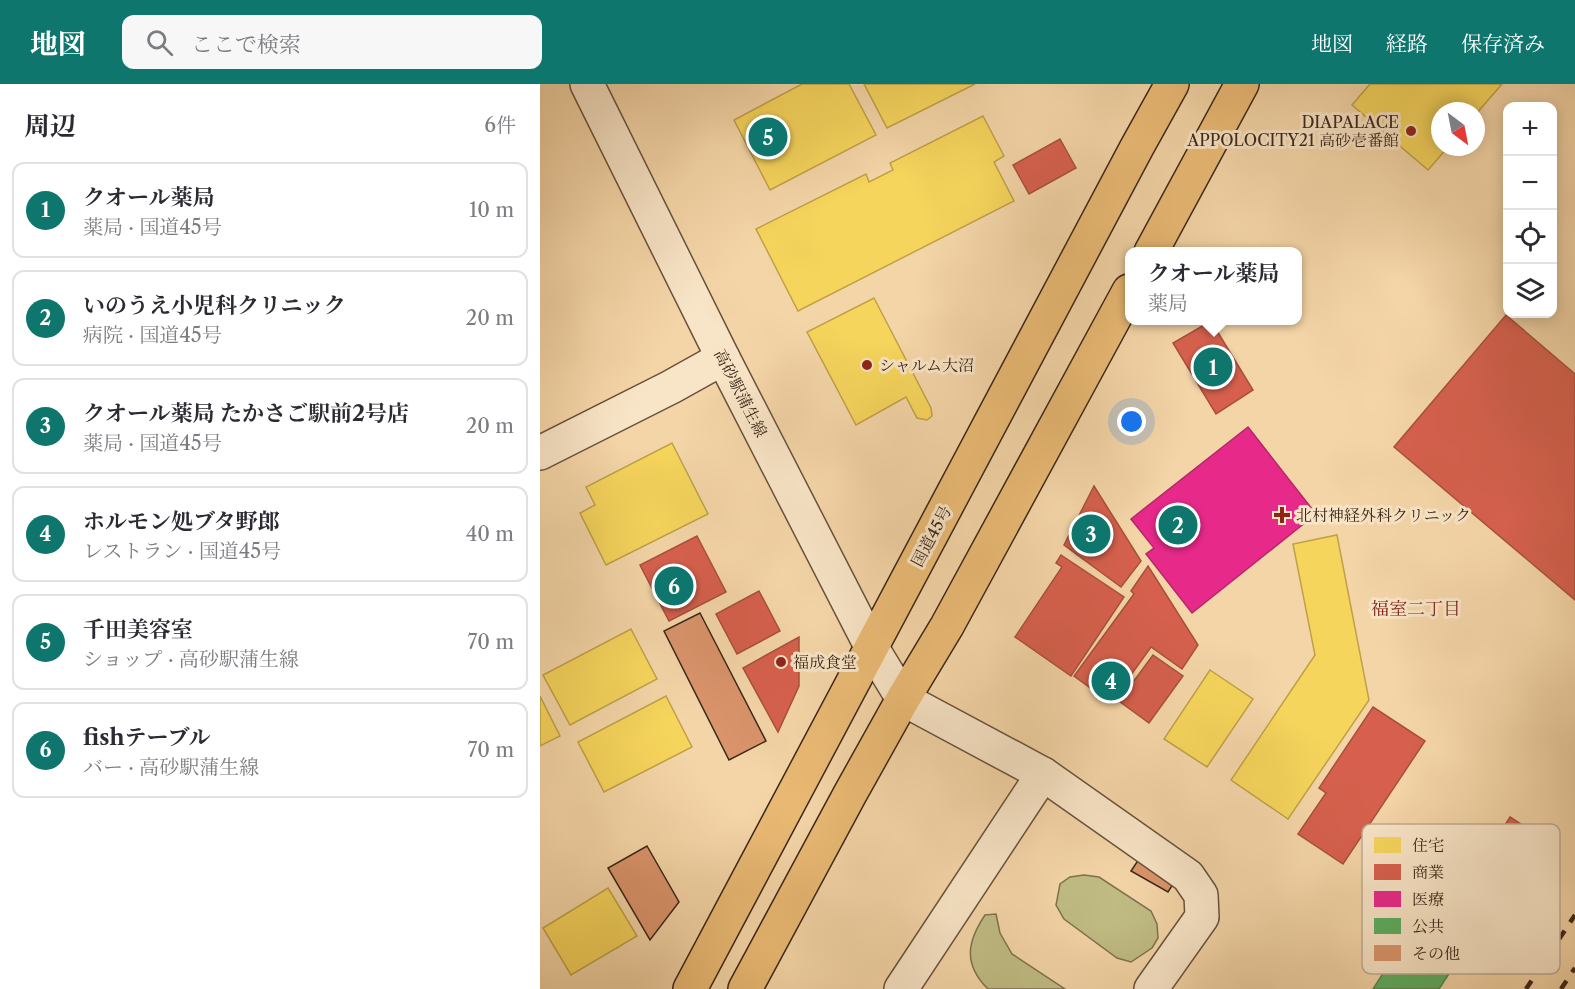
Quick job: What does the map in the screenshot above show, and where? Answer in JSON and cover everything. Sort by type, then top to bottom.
[{"type":"highway","name":"国道45号","points":[[690,989],[1131,157],[1172,84]]},
{"type":"highway","points":[[1154,247],[1242,84]]},
{"type":"highway","points":[[745,989],[1125,298]]},
{"type":"street","name":"高砂駅蒲生線","points":[[587,84],[723,358],[872,648],[903,699]]},
{"type":"street","points":[[540,453],[723,358]]},
{"type":"street","points":[[903,699],[1043,774],[1188,876],[1201,895],[1202,917],[1152,989]]},
{"type":"street","points":[[901,989],[1043,774]]},
{"type":"shaded area","points":[[1084,875],[1099,877],[1151,911],[1157,924],[1158,938],[1152,948],[1131,962],[1117,958],[1064,919],[1056,905],[1060,884],[1070,877]]},
{"type":"shaded area","points":[[996,914],[1000,933],[1012,954],[1065,989],[988,989],[974,971],[970,953],[974,934],[985,915]]},
{"type":"building: 住宅","points":[[802,84],[849,84],[876,135],[770,190],[734,120]]},
{"type":"building: 住宅","points":[[864,84],[975,84],[887,128]]},
{"type":"building: 住宅","name":"DIAPALACE APPOLOCITY21 高砂壱番館","points":[[1370,84],[1502,84],[1485,104],[1431,102],[1431,156],[1440,156],[1428,170],[1352,105]]},
{"type":"building: 住宅","points":[[983,116],[1004,156],[994,162],[1014,201],[798,311],[756,229],[866,174],[869,182],[893,170],[890,163]]},
{"type":"building: 住宅","name":"シャルム大沼","points":[[874,298],[931,408],[932,416],[927,420],[917,418],[906,397],[856,425],[807,332]]},
{"type":"building: 住宅","points":[[672,443],[708,514],[606,565],[580,513],[595,505],[586,487]]},
{"type":"building: 住宅","points":[[1337,535],[1369,700],[1288,819],[1231,780],[1315,655],[1293,544]]},
{"type":"building: 住宅","points":[[631,629],[657,679],[570,725],[543,675]]},
{"type":"building: 住宅","points":[[1210,670],[1253,699],[1207,767],[1164,739]]},
{"type":"building: 住宅","points":[[540,696],[560,736],[540,746]]},
{"type":"building: 住宅","points":[[666,696],[692,747],[604,792],[578,742]]},
{"type":"building: 住宅","points":[[608,888],[637,936],[571,975],[543,928]]},
{"type":"building: 商業","points":[[1060,139],[1076,168],[1029,194],[1013,165]]},
{"type":"building: 商業","points":[[1503,318],[1510,318],[1575,374],[1575,600],[1394,447]]},
{"type":"building: 商業","points":[[1204,325],[1213,325],[1253,390],[1216,414],[1173,343]]},
{"type":"building: 商業","points":[[1094,486],[1141,561],[1121,587],[1064,545]]},
{"type":"building: 商業","points":[[697,536],[726,592],[669,621],[640,565]]},
{"type":"building: 商業","points":[[1061,555],[1124,597],[1071,676],[1015,637],[1062,567],[1056,563]]},
{"type":"building: 商業","points":[[1148,566],[1198,645],[1182,669],[1151,647],[1111,703],[1074,676],[1134,594],[1131,591]]},
{"type":"building: 商業","points":[[759,591],[780,631],[737,654],[716,614]]},
{"type":"building: 商業","points":[[799,637],[799,686],[778,732],[743,668]]},
{"type":"building: 商業","points":[[1153,655],[1183,676],[1149,723],[1119,701]]},
{"type":"building: 商業","points":[[1373,707],[1425,741],[1370,824],[1362,824],[1362,836],[1343,864],[1298,834],[1326,793],[1319,788]]},
{"type":"building: 商業","points":[[1510,817],[1521,824],[1506,824]]},
{"type":"building: 医療","points":[[1248,427],[1316,514],[1192,613],[1146,554],[1154,548],[1131,519]]},
{"type":"building: 公共","points":[[1383,974],[1449,974],[1439,989],[1373,989]]},
{"type":"building: その他","points":[[700,613],[766,741],[729,760],[664,631]]},
{"type":"building: その他","points":[[647,846],[679,902],[650,940],[608,868]]},
{"type":"building: その他","points":[[1139,859],[1175,881],[1168,892],[1131,871]]},
{"type":"railway","points":[[1560,938],[1575,915]]},
{"type":"railway","points":[[1561,989],[1575,968]]},
{"type":"railway","points":[[1526,989],[1536,974]]},
{"type":"place","name":"DIAPALACE APPOLOCITY21 高砂壱番館","points":[[1411,131]]},
{"type":"place","name":"千田美容室","points":[[768,137]]},
{"type":"place","name":"シャルム大沼","points":[[867,365]]},
{"type":"place","name":"クオール薬局","points":[[1213,367]]},
{"type":"place","name":"北村神経外科クリニック","points":[[1282,515]]},
{"type":"place","name":"いのうえ小児科クリニック","points":[[1178,525]]},
{"type":"place","name":"クオール薬局 たかさご駅前2号店","points":[[1091,534]]},
{"type":"place","name":"fishテーブル","points":[[674,586]]},
{"type":"place","name":"福成食堂","points":[[781,662]]},
{"type":"place","name":"ホルモン処ブタ野郎","points":[[1111,681]]},
{"type":"district","name":"福室二丁目","points":[[1416,609]]}]
